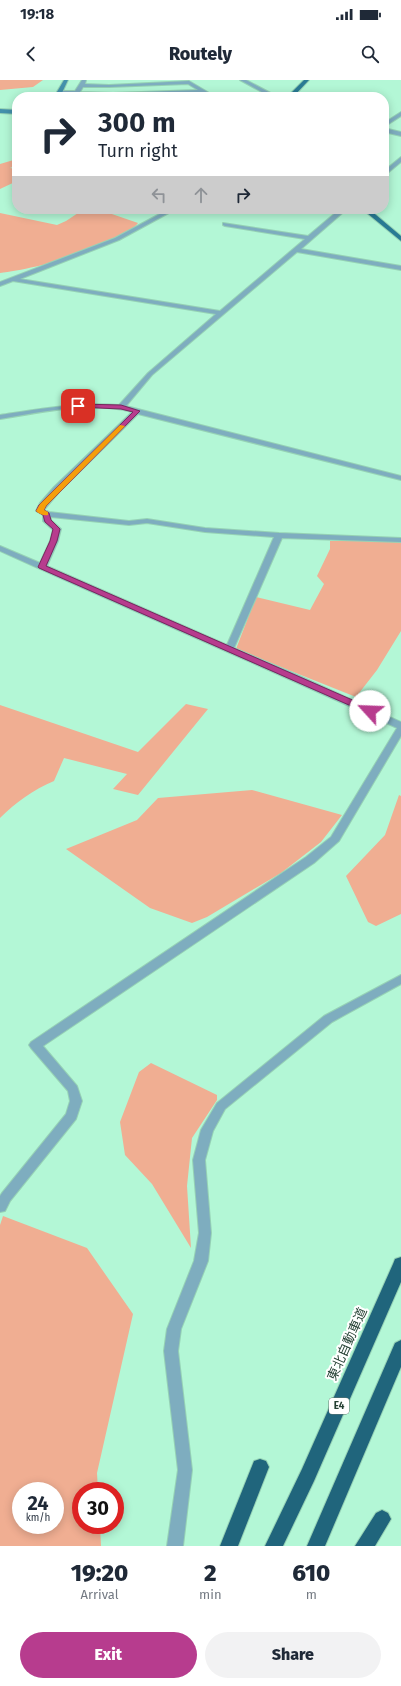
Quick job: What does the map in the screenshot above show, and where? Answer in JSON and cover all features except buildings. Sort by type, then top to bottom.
[{"type":"highway","name":"東北自動車道","points":[[274,1546],[311,1468],[401,1264]]},
{"type":"highway","points":[[316,1546],[401,1348]]},
{"type":"highway","points":[[229,1546],[260,1467]]},
{"type":"highway","points":[[364,1546],[382,1519]]},
{"type":"main road","points":[[295,92],[307,80]]},
{"type":"main road","points":[[371,214],[401,239]]},
{"type":"street","points":[[60,92],[66,80]]},
{"type":"street","points":[[242,80],[265,92]]},
{"type":"street","points":[[78,92],[83,82],[109,86],[189,82],[204,91]]},
{"type":"street","points":[[186,92],[204,91]]},
{"type":"street","points":[[0,111],[12,112]]},
{"type":"street","points":[[389,122],[401,114]]},
{"type":"street","points":[[389,131],[401,134]]},
{"type":"street","points":[[389,170],[401,159]]},
{"type":"street","points":[[0,284],[11,279],[27,275],[118,239],[164,214]]},
{"type":"street","points":[[121,407],[150,374],[338,214]]},
{"type":"street","points":[[225,224],[309,238]]},
{"type":"street","points":[[295,250],[401,268]]},
{"type":"street","points":[[11,279],[222,313]]},
{"type":"street","points":[[0,416],[64,407],[121,407],[401,478]]},
{"type":"street","points":[[137,411],[43,505],[40,511],[47,514],[129,522],[147,521],[205,530],[279,535],[401,540]]},
{"type":"street","points":[[42,567],[54,541],[57,529],[47,521],[47,514]]},
{"type":"street","points":[[229,650],[279,535]]},
{"type":"street","points":[[0,548],[229,650],[292,676],[401,727],[335,839],[310,860],[35,1045],[73,1089],[76,1101],[72,1116],[6,1197],[0,1207]]},
{"type":"street","points":[[175,1546],[185,1470],[171,1351],[174,1329],[201,1261],[204,1233],[199,1160],[207,1130],[221,1106],[328,1019],[401,979]]},
{"type":"shaded area","points":[[0,80],[43,80],[33,87],[0,90]]},
{"type":"shaded area","points":[[12,160],[12,167],[10,168],[12,168],[12,183],[0,189],[0,164]]},
{"type":"shaded area","points":[[0,213],[57,225],[76,214],[112,214],[138,223],[112,241],[94,249],[53,262],[0,273]]},
{"type":"shaded area","points":[[330,541],[401,541],[401,631],[377,670],[356,697],[236,649],[256,597],[310,610],[324,584],[317,576],[330,549]]},
{"type":"shaded area","points":[[186,704],[208,709],[138,795],[113,789],[127,774],[64,758],[54,781],[25,797],[0,818],[0,705],[138,752]]},
{"type":"shaded area","points":[[252,790],[342,815],[321,842],[281,873],[207,917],[192,923],[150,908],[66,849],[137,820],[158,798]]},
{"type":"shaded area","points":[[399,795],[401,796],[401,914],[376,926],[368,922],[346,876],[385,835]]},
{"type":"shaded area","points":[[151,1063],[217,1095],[217,1100],[192,1138],[187,1186],[191,1248],[152,1184],[125,1155],[120,1122],[139,1072]]},
{"type":"shaded area","points":[[3,1216],[87,1248],[133,1314],[97,1473],[98,1482],[72,1482],[72,1534],[100,1534],[101,1546],[0,1546],[0,1225]]},
{"type":"slow traffic","points":[[46,514],[40,511],[43,505],[57,489],[122,426]]},
{"type":"route","points":[[78,406],[121,407],[137,411],[57,489],[43,505],[40,511],[47,514],[47,521],[57,529],[54,541],[42,567],[370,711]]}]
